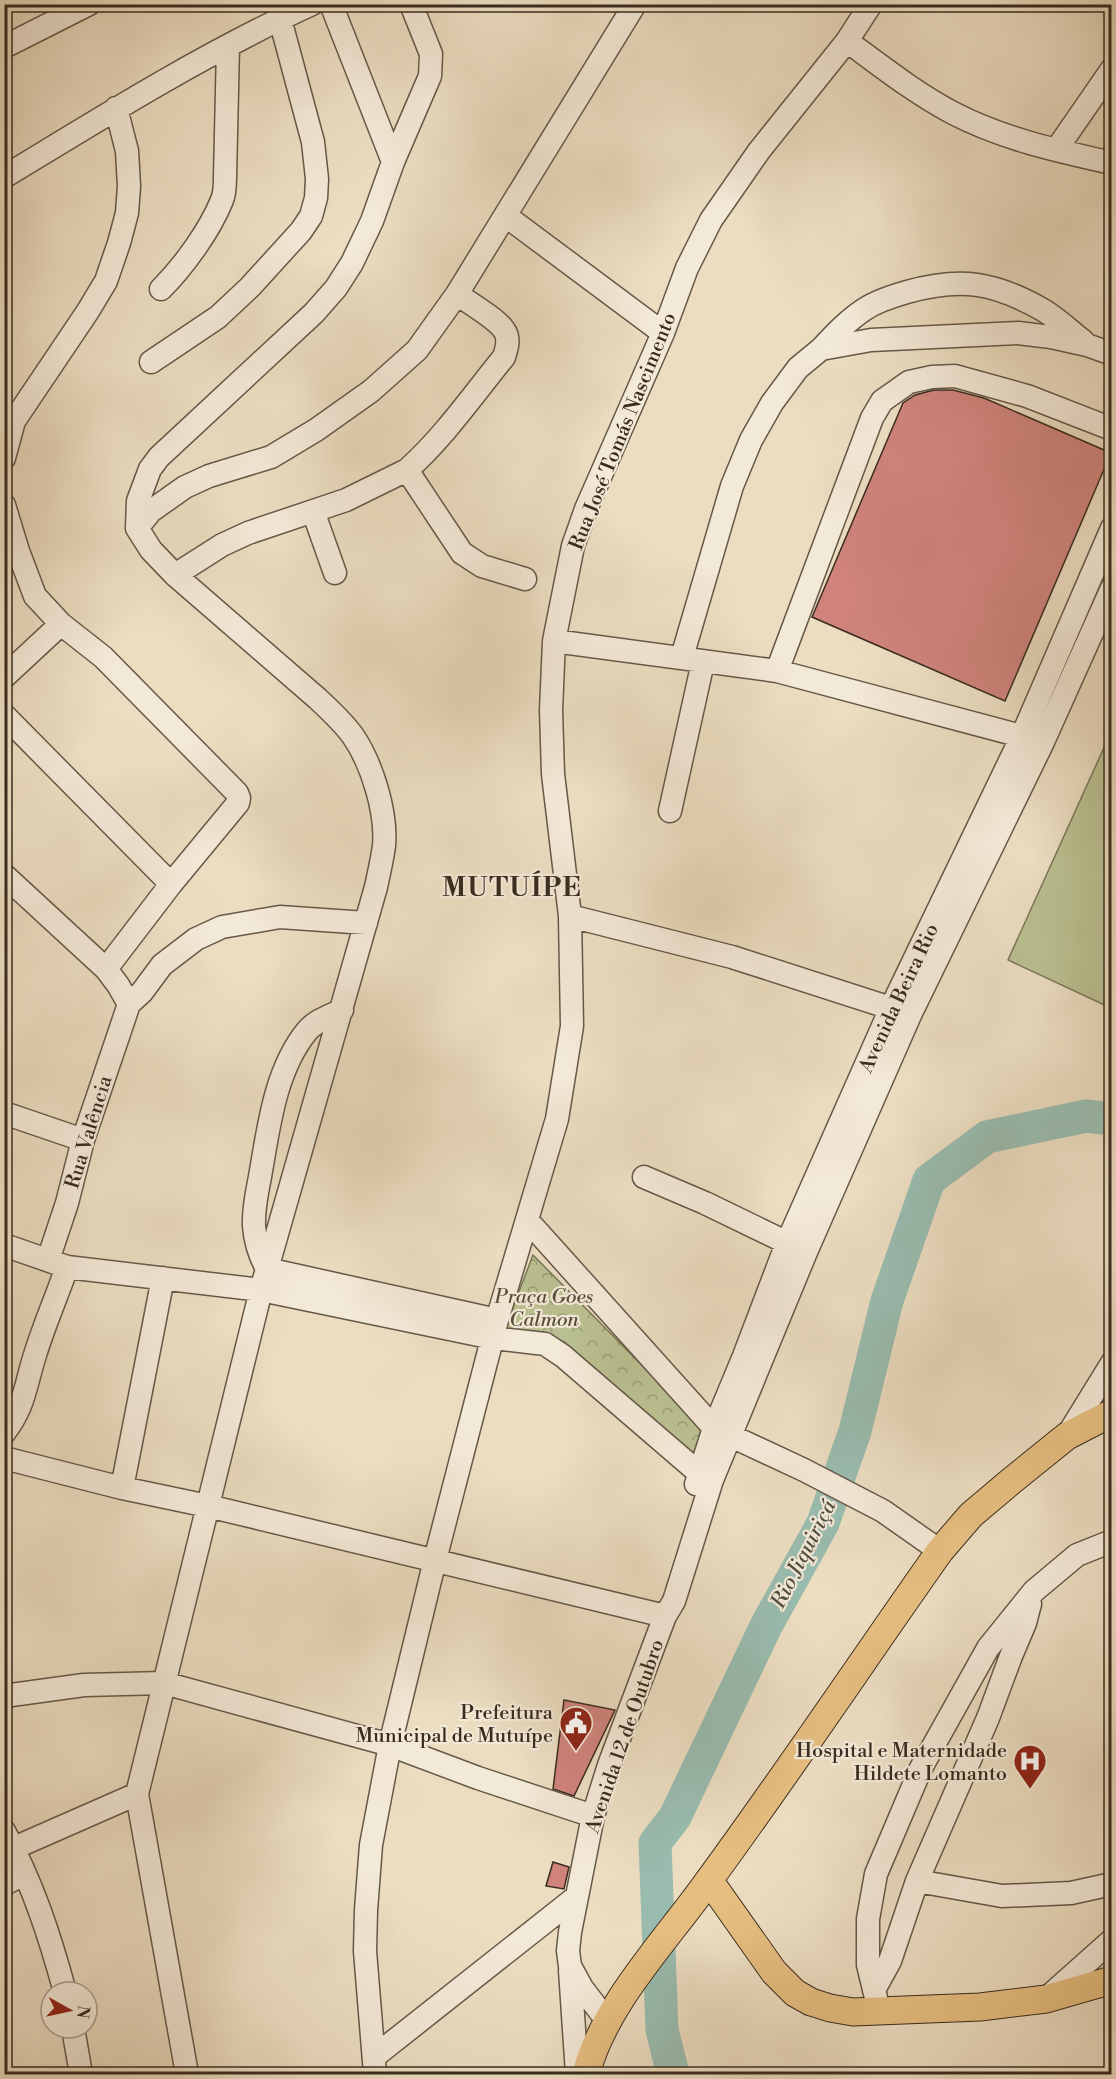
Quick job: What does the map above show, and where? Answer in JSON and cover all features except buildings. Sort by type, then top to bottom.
[{"type":"main road","points":[[586,2074],[595,2047],[628,1990],[707,1884],[940,1551],[971,1515],[1067,1436],[1112,1413]]},
{"type":"main road","points":[[707,1884],[774,1972],[795,1993],[830,2008],[853,2012],[877,2000],[980,2007],[1046,1999],[1112,1980]]},
{"type":"street","points":[[4,47],[88,4]]},
{"type":"street","points":[[4,177],[116,108],[228,46],[312,4]]},
{"type":"street","points":[[331,4],[393,162]]},
{"type":"street","points":[[187,2074],[137,1794],[264,1280],[376,887],[384,845],[378,794],[372,774],[354,738],[339,718],[175,575],[151,550],[137,528],[138,501],[150,469],[159,457],[314,313],[336,288],[352,263],[372,222],[393,162],[427,85],[432,67],[431,54],[411,4]]},
{"type":"street","points":[[137,528],[151,511],[185,487],[209,476],[271,457],[338,415],[379,384],[417,350],[458,294],[636,4]]},
{"type":"street","name":"Rua José Tomás Nascimento","points":[[375,2065],[365,1951],[371,1845],[390,1745],[435,1560],[495,1329],[557,1119],[572,1026],[570,916],[553,774],[551,710],[554,641],[573,546],[663,333],[687,268],[711,220],[759,151],[847,40],[871,4]]},
{"type":"street","points":[[151,362],[218,317],[250,287],[301,231],[311,216],[316,198],[317,179],[313,142],[280,19]]},
{"type":"street","points":[[847,40],[904,84],[954,113],[1023,141],[1112,163]]},
{"type":"street","points":[[161,289],[180,270],[223,198],[228,46]]},
{"type":"street","points":[[1056,150],[1112,69]]},
{"type":"street","points":[[4,458],[14,421],[106,281],[119,243],[127,213],[129,186],[127,151],[116,108]]},
{"type":"street","points":[[506,216],[663,333]]},
{"type":"street","points":[[681,657],[732,486],[752,440],[772,403],[798,368],[821,349],[841,327],[866,308],[898,294],[936,284],[973,283],[1010,293],[1045,311],[1087,345]]},
{"type":"street","points":[[175,575],[222,545],[346,500],[407,470],[424,454],[504,357],[507,348],[508,340],[504,330],[458,294]]},
{"type":"street","points":[[821,349],[871,340],[1018,333],[1087,345],[1112,354]]},
{"type":"street","points":[[777,670],[872,418],[882,401],[909,382],[932,377],[955,376],[1027,396],[1112,429]]},
{"type":"street","points":[[407,470],[462,553],[482,566],[525,579]]},
{"type":"street","points":[[4,505],[35,596],[61,624],[103,657],[237,793],[239,798],[238,803],[171,884],[106,969]]},
{"type":"street","points":[[313,511],[334,573]]},
{"type":"street","name":"Avenida Beira Rio","points":[[1033,739],[1112,528]]},
{"type":"street","name":"Avenida Beira Rio","points":[[705,1477],[722,1432],[744,1356],[796,1247],[901,1012],[1033,739],[1112,588]]},
{"type":"street","points":[[4,677],[61,624]]},
{"type":"street","points":[[554,641],[777,670],[1033,739]]},
{"type":"street","points":[[670,811],[703,662]]},
{"type":"street","points":[[4,715],[171,884]]},
{"type":"street","points":[[4,875],[106,969],[129,1004],[142,993],[162,965],[196,939],[222,927],[280,917],[366,923]]},
{"type":"street","points":[[570,916],[732,957],[901,1012]]},
{"type":"street","name":"Rua Valência","points":[[4,1433],[15,1419],[25,1397],[58,1264],[67,1203],[83,1140],[129,1004]]},
{"type":"street","points":[[264,1280],[254,1226],[271,1116],[284,1074],[308,1030],[320,1020],[342,1010]]},
{"type":"street","points":[[4,1113],[83,1140]]},
{"type":"street","points":[[644,1177],[705,1203],[796,1247]]},
{"type":"street","points":[[528,1221],[722,1432],[804,1470],[883,1511],[940,1551]]},
{"type":"street","points":[[4,1245],[58,1264],[163,1278],[264,1280],[495,1329],[545,1344],[563,1356],[705,1477]]},
{"type":"street","points":[[122,1488],[163,1278]]},
{"type":"street","points":[[1067,1436],[1112,1363]]},
{"type":"street","points":[[4,1458],[665,1616]]},
{"type":"street","name":"Avenida 12 de Outubro","points":[[608,2022],[582,1988],[570,1966],[568,1951],[575,1898],[593,1816],[609,1765],[665,1616],[674,1601],[705,1477]]},
{"type":"street","points":[[877,2000],[868,1965],[868,1919],[876,1874],[921,1767],[988,1648],[1034,1591],[1077,1555],[1112,1541]]},
{"type":"street","points":[[877,2000],[917,1881],[988,1718],[1025,1623],[1034,1591]]},
{"type":"street","points":[[4,1696],[84,1685],[164,1683],[390,1745],[478,1778],[593,1816]]},
{"type":"street","points":[[62,1980],[49,1934],[9,1840],[137,1794]]},
{"type":"street","points":[[4,1884],[25,1874]]},
{"type":"street","points":[[917,1881],[1002,1896],[1071,1893],[1112,1884]]},
{"type":"street","points":[[375,2065],[575,1898]]},
{"type":"street","points":[[1046,1999],[1112,1940]]},
{"type":"street","points":[[570,1966],[577,2074]]},
{"type":"street","points":[[75,2040],[81,2074]]},
{"type":"green space","points":[[1111,732],[1111,1008],[1008,960]]},
{"type":"green space","name":"Praça Goes Calmon","points":[[533,1255],[706,1430],[695,1463],[505,1328]]},
{"type":"waterway","name":"Rio Jiquiriçá","points":[[673,2074],[662,2030],[655,1843],[675,1817],[766,1626],[823,1523],[855,1431],[887,1301],[929,1180],[987,1137],[1086,1116],[1112,1119]]},
{"type":"place","name":"Prefeitura Municipal de Mutuípe","points":[[576,1752]]},
{"type":"place","name":"Hospital e Maternidade Hildete Lomanto","points":[[1030,1790]]},
{"type":"district","name":"MUTUÍPE","points":[[512,887]]}]
